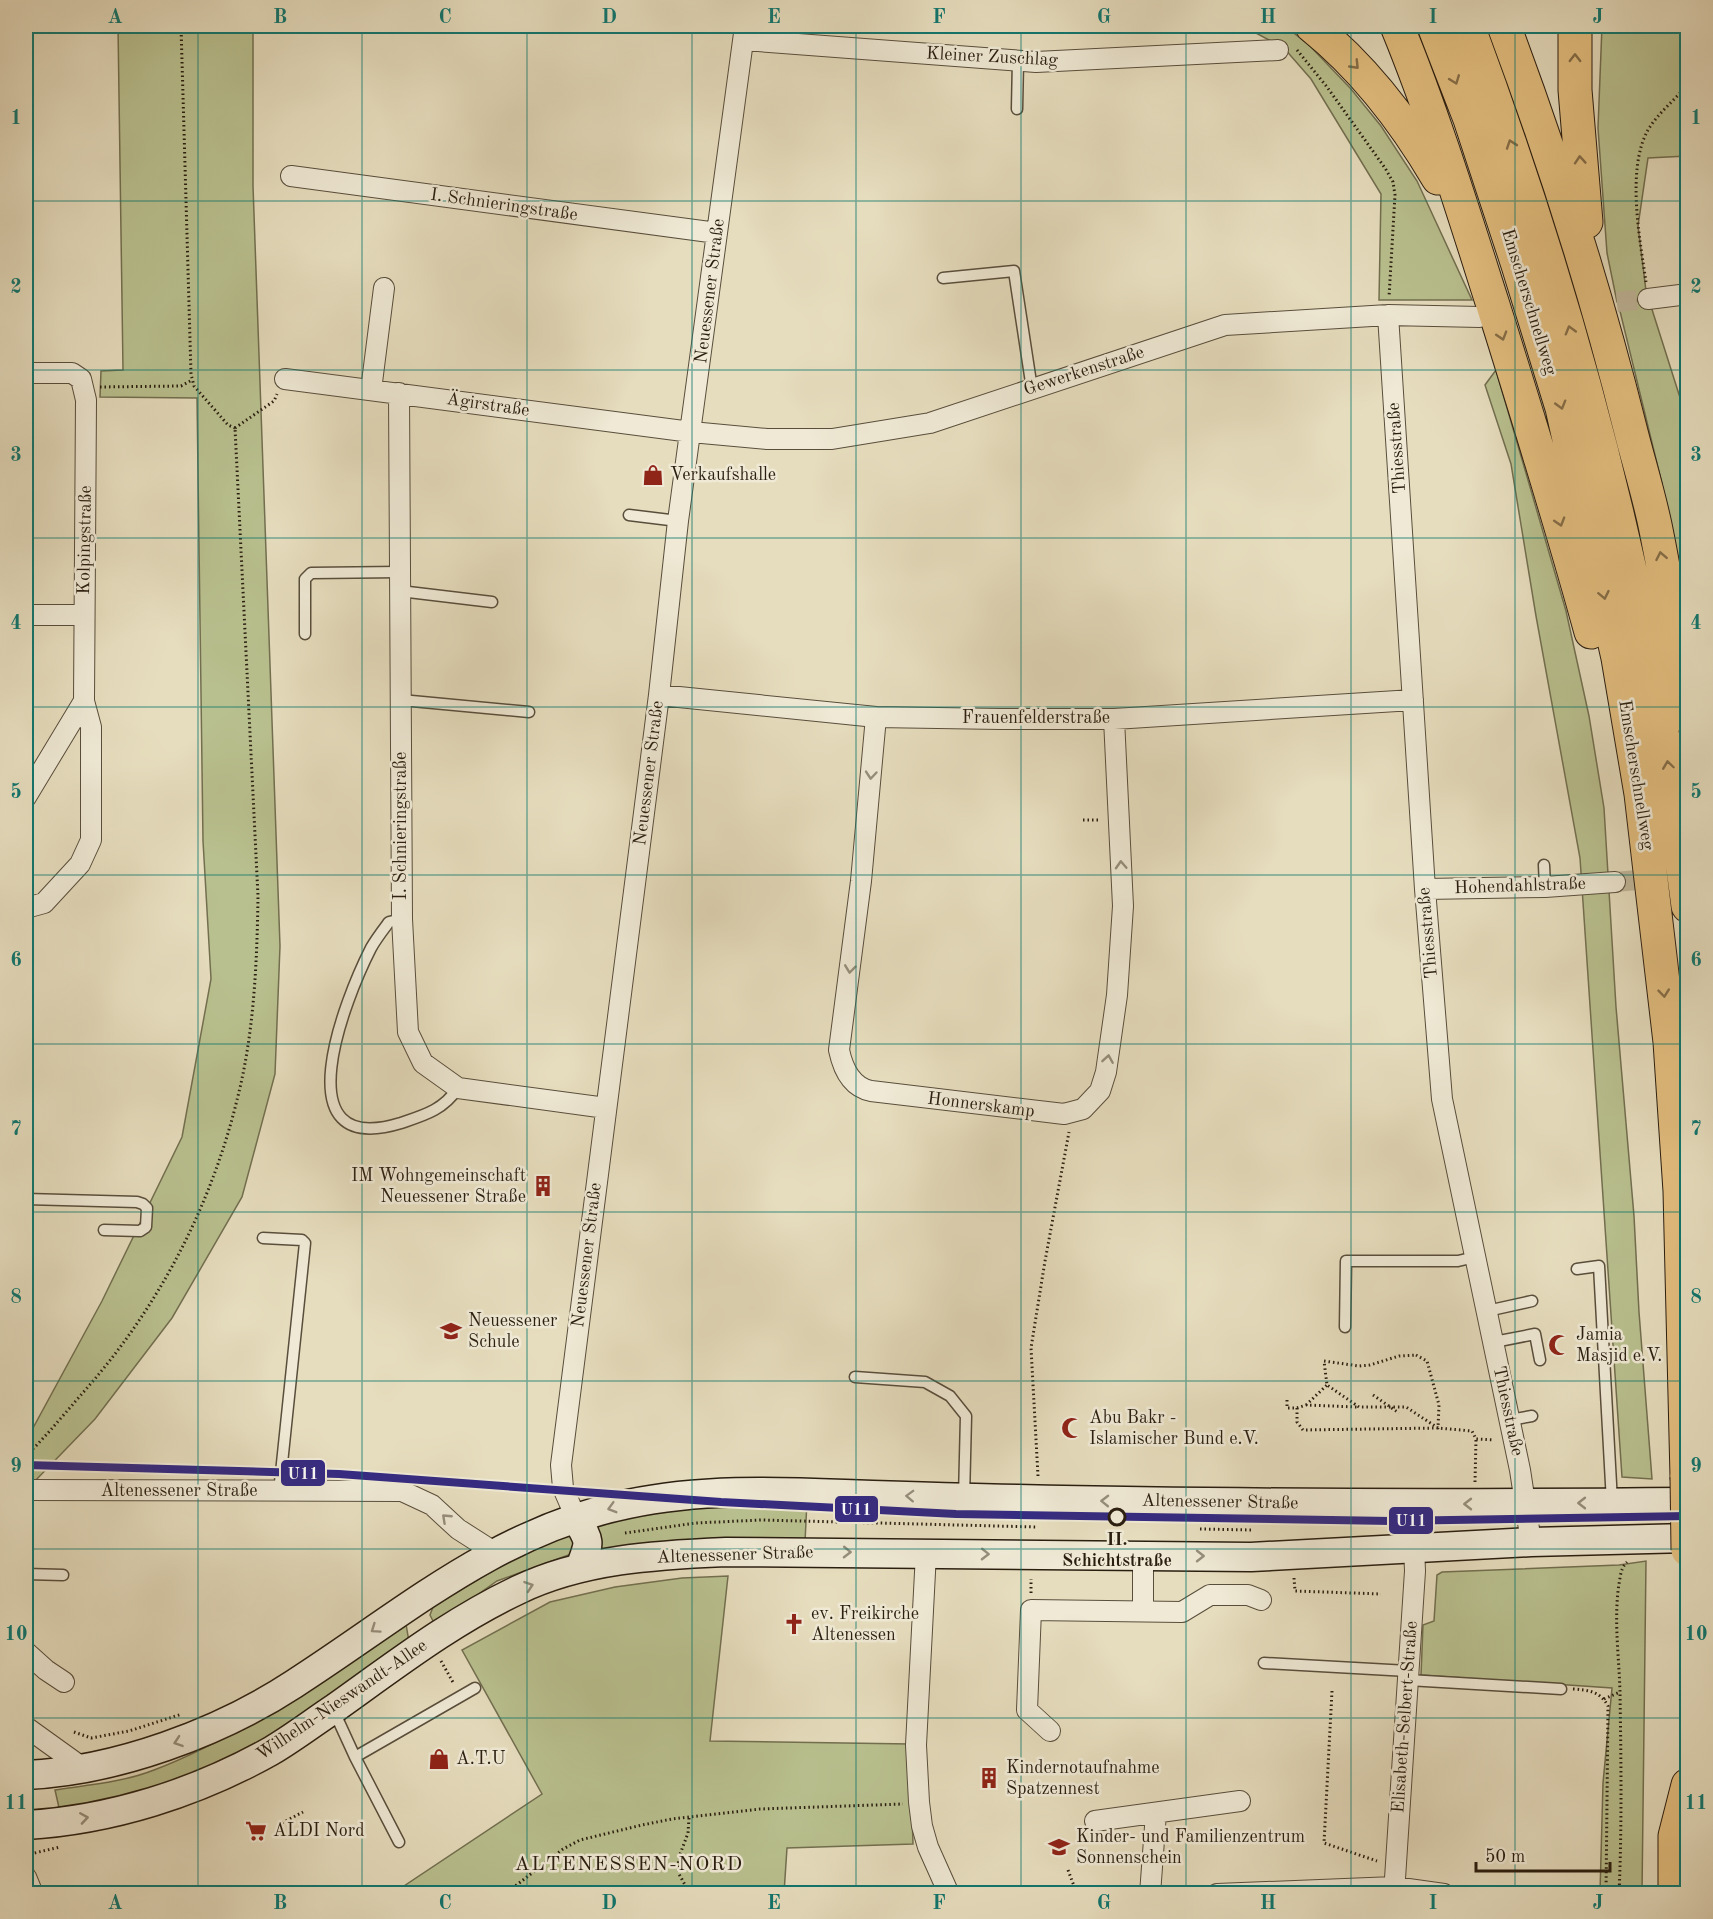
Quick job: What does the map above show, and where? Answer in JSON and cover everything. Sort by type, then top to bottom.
[{"type":"highway","points":[[1397,26],[1479,260],[1598,654],[1631,835],[1658,935]]},
{"type":"highway","name":"Emscherschnellweg","points":[[1434,26],[1470,119],[1562,408],[1618,658],[1641,794],[1670,1042],[1680,1191],[1688,1550]]},
{"type":"highway","name":"Emscherschnellweg","points":[[1468,26],[1548,256],[1623,518],[1659,707],[1688,906]]},
{"type":"highway","points":[[1504,26],[1535,108],[1596,302],[1633,460],[1654,523],[1688,717]]},
{"type":"highway","points":[[1575,26],[1575,90],[1582,192],[1596,302]]},
{"type":"highway","points":[[1292,40],[1355,63],[1391,106],[1422,151],[1479,260]]},
{"type":"highway","points":[[1674,1893],[1675,1836],[1688,1785]]},
{"type":"main road","name":"Altenessener Straße","points":[[576,1518],[629,1503],[704,1494],[776,1491],[964,1498],[1258,1503],[1527,1504],[1612,1503],[1687,1490]]},
{"type":"main road","points":[[26,1775],[83,1768],[137,1756],[232,1720],[292,1686],[423,1595],[494,1552],[576,1518],[588,1540],[580,1568]]},
{"type":"main road","name":"Altenessener Straße","points":[[580,1568],[629,1559],[726,1552],[1251,1557],[1532,1542],[1688,1538]]},
{"type":"main road","name":"Wilhelm-Nieswandt-Allee","points":[[26,1825],[104,1815],[167,1797],[225,1775],[272,1750],[333,1709],[435,1648],[480,1609],[519,1589],[580,1568]]},
{"type":"main road","points":[[423,1595],[423,1621],[435,1648]]},
{"type":"street","name":"Kleiner Zuschlag","points":[[745,33],[1047,61],[1292,40]]},
{"type":"street","name":"Neuessener Straße","points":[[576,1518],[563,1488],[561,1465],[659,695],[678,521],[745,33]]},
{"type":"street","name":"I. Schnieringstraße","points":[[291,176],[717,233]]},
{"type":"street","points":[[371,390],[384,288]]},
{"type":"street","points":[[1648,299],[1688,294]]},
{"type":"street","name":"Gewerkenstraße","points":[[691,432],[767,439],[832,439],[930,423],[1225,325],[1388,315],[1480,316]]},
{"type":"street","name":"Thiesstraße","points":[[1388,315],[1425,889],[1442,1099],[1510,1420],[1527,1504],[1532,1542]]},
{"type":"street","points":[[26,373],[72,373],[83,383]]},
{"type":"street","name":"Ägirstraße","points":[[285,379],[691,432]]},
{"type":"street","name":"Kolpingstraße","points":[[26,908],[44,903],[80,864],[91,840],[91,727],[84,701],[86,412],[83,383]]},
{"type":"street","name":"I. Schnieringstraße","points":[[399,393],[402,919],[408,1032],[423,1063],[458,1088],[606,1108]]},
{"type":"street","points":[[26,615],[84,615]]},
{"type":"street","name":"Frauenfelderstraße","points":[[659,695],[876,717],[1114,719],[1413,699]]},
{"type":"street","points":[[26,797],[84,701]]},
{"type":"street","name":"Honnerskamp","points":[[876,717],[861,881],[839,1050],[843,1068],[851,1079],[867,1090],[1064,1114],[1083,1109],[1100,1091],[1106,1072],[1117,995],[1123,906],[1114,719]]},
{"type":"street","name":"Hohendahlstraße","points":[[1425,889],[1545,887],[1615,882]]},
{"type":"street","name":"Altenessener Straße","points":[[26,1490],[402,1491],[432,1505],[458,1529],[494,1552]]},
{"type":"street","name":"Elisabeth-Selbert-Straße","points":[[1392,1889],[1408,1676],[1414,1548]]},
{"type":"street","points":[[926,1553],[916,1745],[919,1802],[928,1847],[949,1893]]},
{"type":"street","points":[[1143,1556],[1143,1611]]},
{"type":"street","points":[[1050,1731],[1027,1710],[1031,1610],[1182,1612],[1210,1595],[1248,1595],[1261,1600]]},
{"type":"street","points":[[26,1652],[64,1682]]},
{"type":"street","points":[[26,1727],[83,1768]]},
{"type":"street","points":[[1095,1821],[1240,1801]]},
{"type":"street","points":[[1150,1893],[1156,1813]]},
{"type":"street","points":[[26,1877],[33,1893]]},
{"type":"street","points":[[1217,1893],[1392,1889],[1444,1893]]},
{"type":"lane","points":[[1017,109],[1018,60]]},
{"type":"lane","points":[[943,278],[1014,271],[1032,389]]},
{"type":"lane","points":[[629,515],[678,521]]},
{"type":"lane","points":[[305,634],[305,579],[311,573],[400,581],[492,602]]},
{"type":"lane","points":[[400,700],[529,712]]},
{"type":"lane","points":[[1544,865],[1545,887]]},
{"type":"lane","points":[[402,919],[389,922],[372,946],[348,997],[334,1048],[330,1080],[331,1100],[336,1113],[347,1122],[360,1127],[372,1128],[391,1126],[422,1116],[448,1102],[458,1088]]},
{"type":"lane","points":[[26,1199],[137,1202],[147,1208],[146,1227],[140,1231],[104,1230]]},
{"type":"lane","points":[[263,1238],[302,1240],[304,1243],[279,1492]]},
{"type":"lane","points":[[1345,1327],[1346,1261],[1458,1261],[1475,1257]]},
{"type":"lane","points":[[1577,1269],[1599,1266],[1612,1503]]},
{"type":"lane","points":[[1486,1311],[1532,1301]]},
{"type":"lane","points":[[1494,1342],[1535,1334],[1540,1360]]},
{"type":"lane","points":[[855,1377],[925,1383],[950,1396],[966,1416],[964,1498]]},
{"type":"lane","points":[[1510,1420],[1532,1416]]},
{"type":"lane","points":[[26,1574],[63,1575]]},
{"type":"lane","points":[[1264,1663],[1561,1689]]},
{"type":"lane","points":[[355,1757],[373,1753],[436,1716],[475,1688]]},
{"type":"lane","points":[[333,1709],[399,1842]]},
{"type":"path","points":[[181,26],[192,380],[194,386],[228,425],[235,428]]},
{"type":"path","points":[[1265,26],[1292,40],[1364,136],[1393,182],[1395,195],[1388,315]]},
{"type":"path","points":[[1648,299],[1636,205],[1636,186],[1642,147],[1653,123],[1688,84]]},
{"type":"path","points":[[235,428],[274,401],[285,379]]},
{"type":"path","points":[[83,383],[181,386],[192,380]]},
{"type":"path","points":[[26,1455],[110,1362],[146,1311],[178,1255],[207,1194],[223,1151],[238,1098],[252,1008],[257,949],[258,896],[235,428]]},
{"type":"path","points":[[1083,820],[1102,820]]},
{"type":"path","points":[[1038,1480],[1031,1348],[1070,1124]]},
{"type":"path","points":[[1359,1407],[1327,1385],[1324,1361],[1359,1366],[1399,1356],[1416,1355],[1427,1361],[1439,1406],[1438,1428]]},
{"type":"path","points":[[1306,1405],[1327,1385]]},
{"type":"path","points":[[1373,1395],[1399,1413]]},
{"type":"path","points":[[1287,1400],[1287,1408],[1306,1405],[1406,1407],[1438,1428]]},
{"type":"path","points":[[1297,1408],[1297,1422],[1303,1430],[1438,1428],[1472,1431],[1476,1439],[1475,1484]]},
{"type":"path","points":[[1476,1439],[1495,1440]]},
{"type":"path","points":[[624,1533],[696,1523],[761,1520],[1036,1527]]},
{"type":"path","points":[[1200,1529],[1252,1530],[1251,1557]]},
{"type":"path","points":[[1619,1893],[1622,1842],[1619,1589],[1623,1566],[1628,1561]]},
{"type":"path","points":[[1031,1578],[1031,1585]]},
{"type":"path","points":[[1294,1578],[1295,1591],[1382,1594]]},
{"type":"path","points":[[435,1648],[448,1674]]},
{"type":"path","points":[[1561,1689],[1593,1692],[1604,1699],[1609,1714],[1606,1893]]},
{"type":"path","points":[[1332,1691],[1324,1843],[1382,1863],[1392,1889]]},
{"type":"path","points":[[1604,1699],[1620,1692]]},
{"type":"path","points":[[74,1732],[91,1738],[129,1731],[190,1711]]},
{"type":"path","points":[[506,1893],[563,1849],[580,1840],[642,1825],[760,1809],[875,1806],[919,1802]]},
{"type":"path","points":[[282,1823],[303,1812]]},
{"type":"path","points":[[689,1818],[688,1833],[678,1866],[679,1874],[690,1893]]},
{"type":"path","points":[[26,1855],[63,1845]]},
{"type":"path","points":[[1068,1870],[1074,1893]]},
{"type":"green space","points":[[118,26],[253,26],[253,186],[280,946],[275,1074],[242,1197],[172,1318],[95,1419],[34,1482],[26,1481],[26,1441],[102,1301],[182,1137],[211,979],[203,841],[197,398],[100,397],[101,371],[123,370]]},
{"type":"green space","points":[[1243,26],[1285,26],[1310,46],[1351,89],[1381,126],[1417,181],[1472,300],[1379,300],[1381,194],[1311,79],[1284,48]]},
{"type":"green space","points":[[1602,26],[1687,26],[1687,156],[1648,158],[1638,226],[1647,299],[1617,302],[1607,253],[1598,128]]},
{"type":"green space","points":[[1649,300],[1683,407],[1687,407],[1687,655],[1662,484],[1618,303]]},
{"type":"green space","points":[[1496,370],[1566,611],[1589,716],[1604,808],[1616,1007],[1634,1216],[1652,1479],[1622,1477],[1580,858],[1511,464],[1485,385]]},
{"type":"green space","points":[[807,1501],[805,1542],[600,1555],[593,1523],[635,1512]]},
{"type":"green space","points":[[575,1533],[574,1553],[497,1581],[442,1620],[433,1621],[430,1615],[433,1607],[533,1546]]},
{"type":"green space","points":[[1646,1561],[1642,1893],[1600,1893],[1603,1783],[1612,1688],[1421,1675],[1423,1625],[1434,1621],[1437,1575],[1442,1572],[1619,1565]]},
{"type":"green space","points":[[728,1576],[710,1741],[910,1744],[913,1844],[787,1848],[784,1893],[392,1894],[542,1794],[462,1650],[550,1602],[615,1587],[682,1578]]},
{"type":"green space","points":[[405,1618],[409,1642],[268,1741],[172,1787],[60,1812],[55,1790],[131,1777],[188,1756],[284,1702]]},
{"type":"tunnel","points":[[1587,305],[1648,299]]},
{"type":"tunnel","points":[[1615,882],[1661,878]]},
{"type":"transit line","name":"U11","points":[[26,1465],[339,1474],[721,1502],[956,1514],[1391,1521],[1688,1516]]},
{"type":"place","name":"Verkaufshalle","points":[[653,475]]},
{"type":"place","name":"IM Wohngemeinschaft Neuessener Straße","points":[[543,1186]]},
{"type":"place","name":"Neuessener Schule","points":[[451,1331]]},
{"type":"place","name":"Jamia Masjid e.V.","points":[[1559,1345]]},
{"type":"place","name":"Abu Bakr - Islamischer Bund e.V.","points":[[1072,1428]]},
{"type":"place","name":"II. Schichtstraße","points":[[1117,1517]]},
{"type":"place","name":"ev. Freikirche Altenessen","points":[[794,1624]]},
{"type":"place","name":"A.T.U","points":[[439,1759]]},
{"type":"place","name":"Kindernotaufnahme Spatzennest","points":[[989,1778]]},
{"type":"place","name":"ALDI Nord","points":[[256,1831]]},
{"type":"place","name":"Kinder- und Familienzentrum Sonnenschein","points":[[1059,1847]]},
{"type":"district","name":"ALTENESSEN-NORD","points":[[629,1865]]}]
